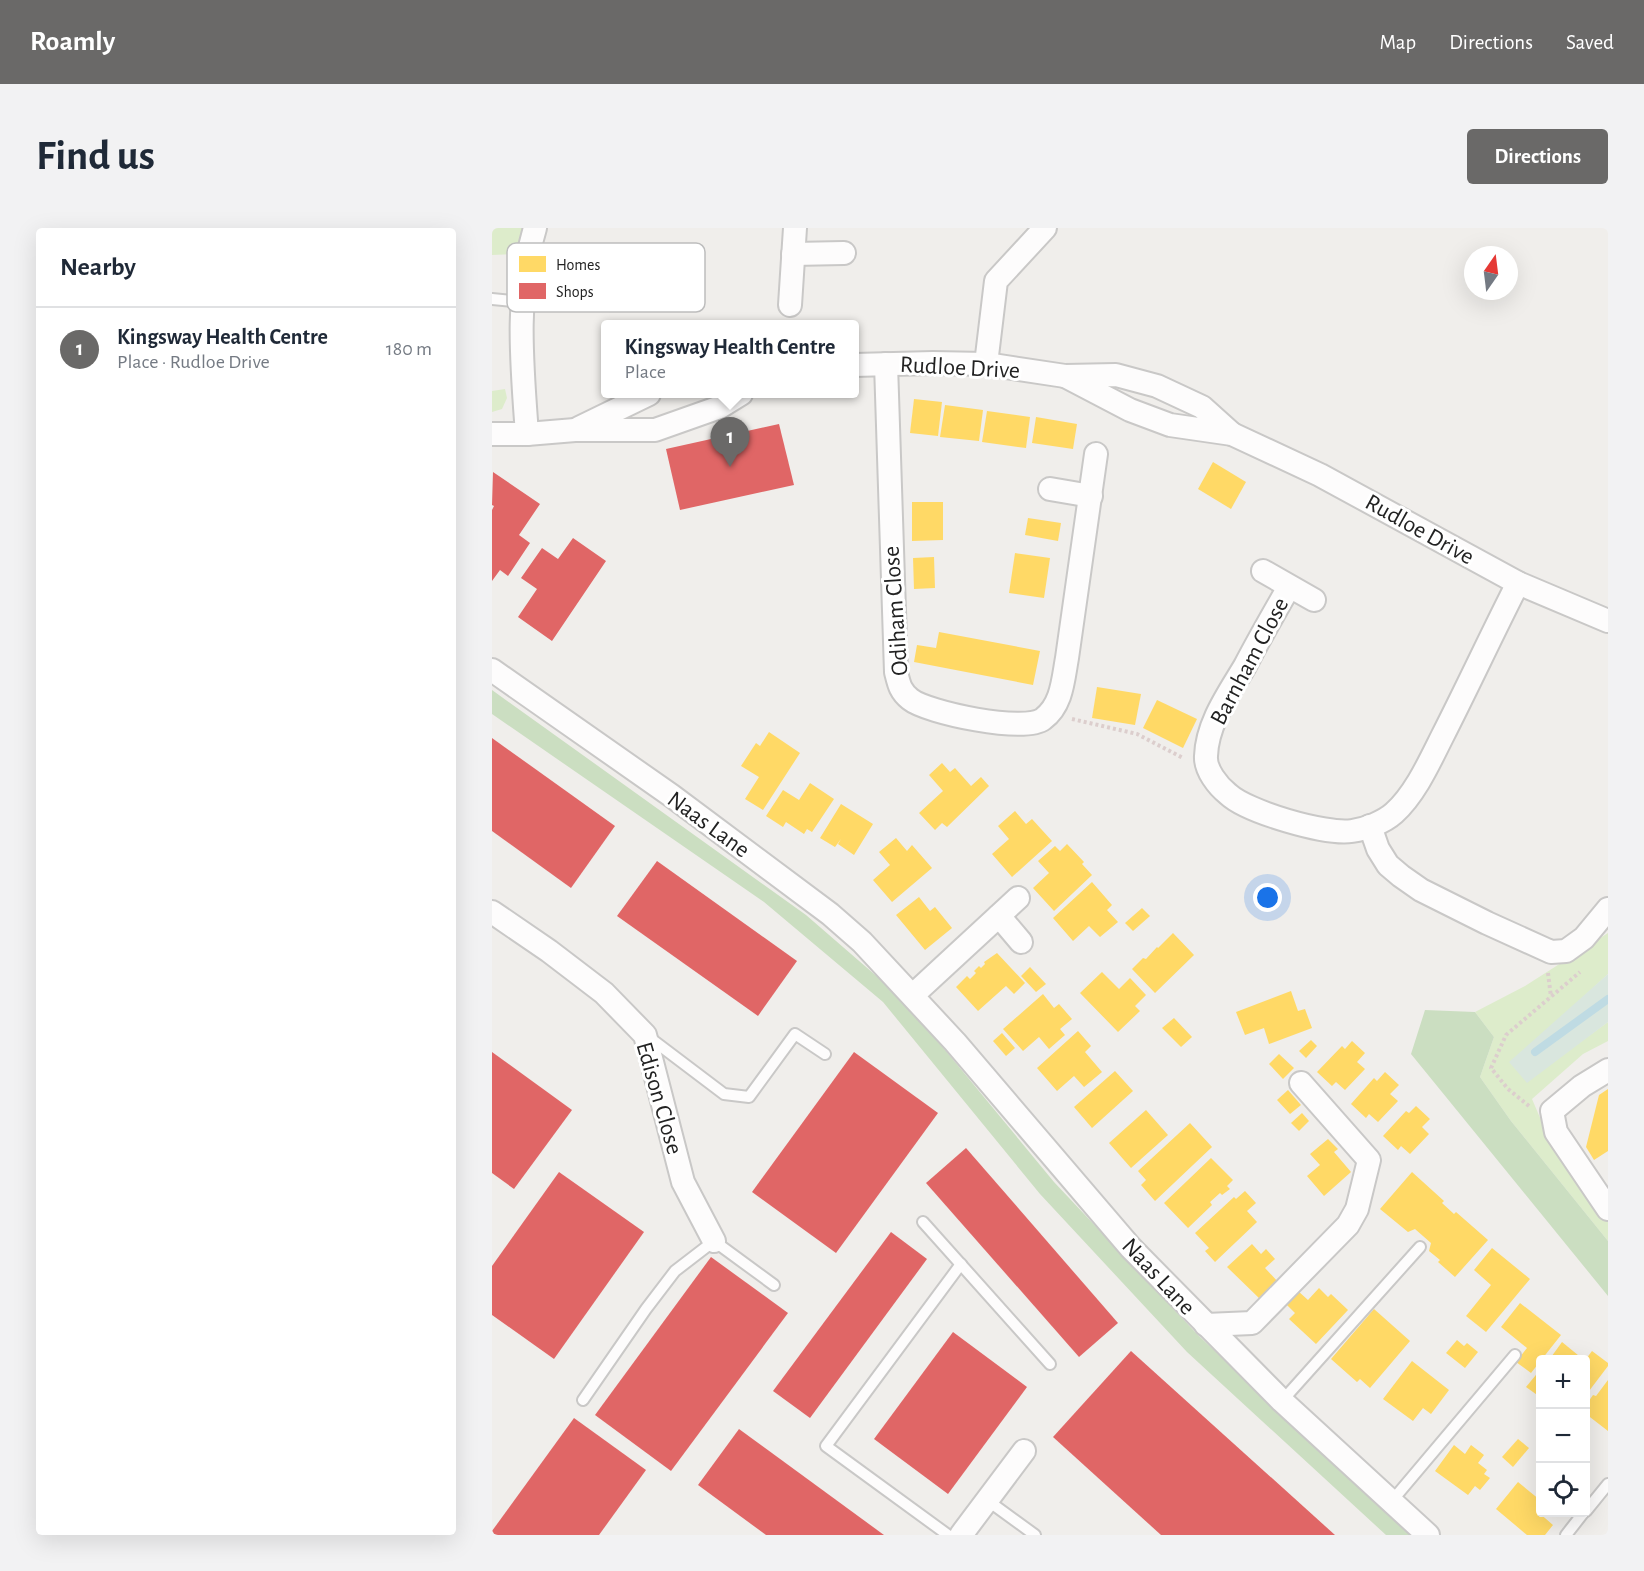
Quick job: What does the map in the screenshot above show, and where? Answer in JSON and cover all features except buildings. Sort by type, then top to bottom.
[{"type":"street","points":[[532,243],[536,228]]},
{"type":"street","points":[[789,305],[795,228]]},
{"type":"street","points":[[986,364],[996,281],[1045,228]]},
{"type":"street","points":[[793,254],[844,253]]},
{"type":"street","points":[[522,312],[522,359],[527,434]]},
{"type":"street","name":"Odiham Close","points":[[886,364],[896,672],[900,691],[912,701],[965,718],[1018,724],[1041,721],[1048,714]]},
{"type":"street","name":"Rudloe Drive","points":[[859,365],[986,364],[1065,376],[1116,375],[1157,386],[1202,406],[1232,434]]},
{"type":"street","name":"Rudloe Drive","points":[[1065,376],[1130,411],[1170,425],[1232,434],[1320,475],[1518,583],[1608,621]]},
{"type":"street","points":[[574,430],[639,398]]},
{"type":"street","points":[[492,434],[574,430],[655,430],[720,408],[734,398]]},
{"type":"street","points":[[1048,714],[1054,710],[1061,691],[1096,454]]},
{"type":"street","points":[[1050,489],[1091,496]]},
{"type":"street","name":"Barnham Close","points":[[1263,572],[1314,600]]},
{"type":"street","points":[[1210,772],[1228,795],[1242,803],[1321,830],[1351,831],[1370,826],[1392,815],[1406,800],[1427,766],[1518,583]]},
{"type":"street","name":"Barnham Close","points":[[1210,772],[1205,759],[1214,722],[1289,587]]},
{"type":"street","name":"Naas Lane","points":[[492,670],[672,796],[830,914],[862,942],[913,995],[1131,1248],[1282,1401],[1428,1535]]},
{"type":"street","points":[[1370,826],[1378,849],[1388,865],[1421,890],[1551,952],[1566,951],[1584,938],[1608,909]]},
{"type":"street","points":[[913,995],[1018,898]]},
{"type":"street","name":"Edison Close","points":[[492,912],[549,951],[604,993],[645,1035],[683,1182],[714,1241]]},
{"type":"street","points":[[999,916],[1021,942]]},
{"type":"street","points":[[1608,1070],[1582,1086],[1552,1111],[1556,1132],[1608,1209]]},
{"type":"street","points":[[1206,1325],[1252,1323],[1348,1226],[1358,1209],[1369,1160],[1301,1083]]},
{"type":"street","points":[[961,1535],[1024,1451]]},
{"type":"lane","points":[[492,299],[507,300]]},
{"type":"lane","points":[[645,1035],[724,1094],[749,1097],[795,1034],[825,1054]]},
{"type":"lane","points":[[923,1222],[1050,1364]]},
{"type":"lane","points":[[583,1400],[675,1271],[714,1241],[774,1285]]},
{"type":"lane","points":[[1282,1401],[1420,1247]]},
{"type":"lane","points":[[948,1535],[826,1446],[961,1264]]},
{"type":"lane","points":[[1391,1502],[1515,1355]]},
{"type":"lane","points":[[1590,1506],[1608,1484]]},
{"type":"lane","points":[[987,1500],[1035,1535]]},
{"type":"lane","points":[[1566,1535],[1581,1517]]},
{"type":"path","points":[[1048,714],[1137,734],[1210,772]]},
{"type":"path","points":[[1552,1111],[1530,1107],[1508,1089],[1491,1068],[1506,1035],[1584,969]]},
{"type":"green space","points":[[492,228],[526,228],[521,243],[507,243],[507,254],[492,255]]},
{"type":"green space","points":[[505,389],[507,398],[502,409],[492,412],[492,391]]},
{"type":"green space","points":[[492,690],[806,915],[903,999],[1054,1182],[1198,1335],[1294,1426],[1418,1535],[1386,1535],[1187,1352],[1040,1194],[883,1002],[764,902],[492,714]]},
{"type":"green space","points":[[1608,933],[1608,974],[1565,1014],[1572,1048],[1608,1022],[1608,1041],[1583,1054],[1532,1099],[1541,1120],[1598,1209],[1608,1220],[1608,1241],[1511,1121],[1480,1077],[1494,1037],[1475,1012],[1525,986]]},
{"type":"green space","points":[[1425,1010],[1475,1012],[1494,1037],[1480,1077],[1511,1121],[1608,1241],[1608,1296],[1411,1054]]},
{"type":"shaded area","points":[[1608,974],[1608,1022],[1527,1083],[1509,1062]]},
{"type":"waterway","points":[[1535,1052],[1608,999]]},
{"type":"place","name":"Kingsway Health Centre","points":[[730,467]]}]
